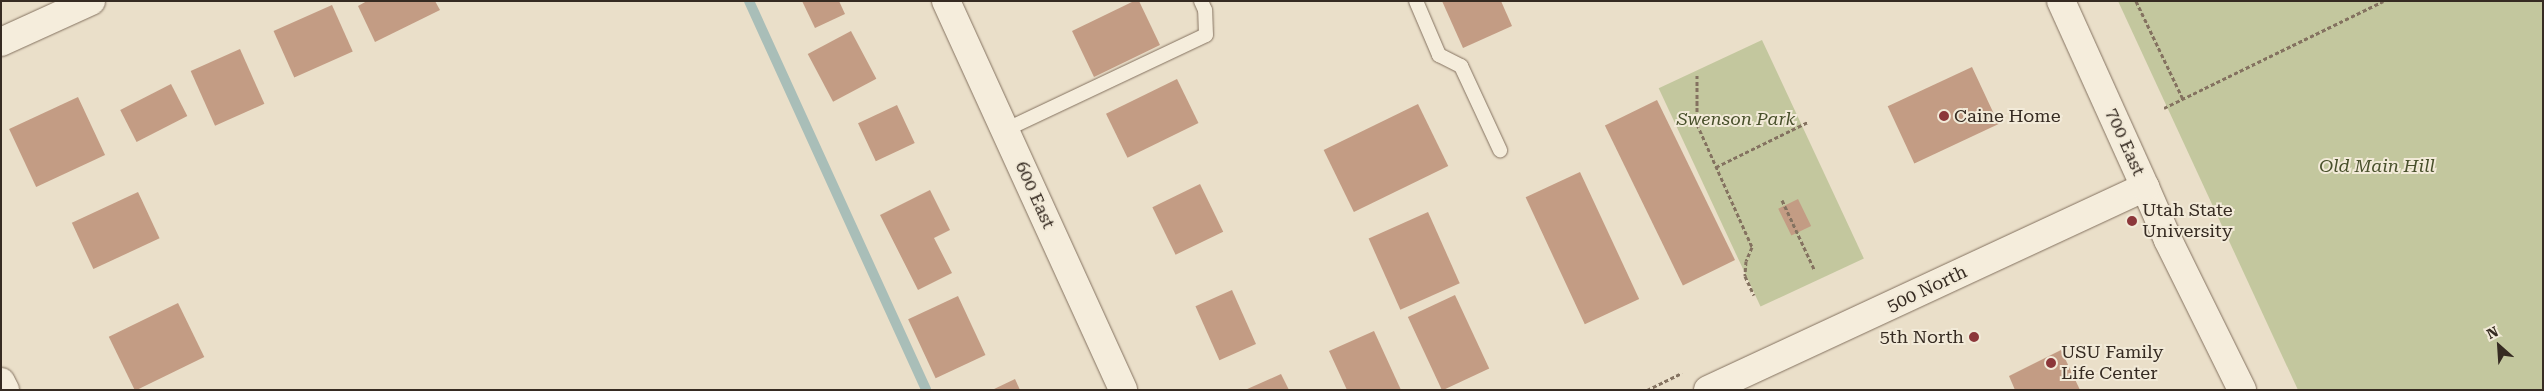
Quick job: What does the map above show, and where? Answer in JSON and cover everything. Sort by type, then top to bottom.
[{"type":"street","points":[[1,42],[91,1]]},
{"type":"street","name":"600 East","points":[[946,1],[1124,390]]},
{"type":"street","name":"700 East","points":[[2061,1],[2168,240],[2242,390]]},
{"type":"street","name":"500 North","points":[[1708,390],[2145,187]]},
{"type":"street","points":[[1,382],[5,390]]},
{"type":"lane","points":[[1005,130],[1206,34],[1205,10],[1201,1]]},
{"type":"lane","points":[[1416,1],[1439,55],[1461,66],[1500,150]]},
{"type":"path","points":[[2136,1],[2183,99]]},
{"type":"path","points":[[2164,108],[2383,1]]},
{"type":"path","points":[[1697,75],[1697,124],[1752,247],[1746,261],[1745,276],[1754,296]]},
{"type":"path","points":[[1716,167],[1808,122]]},
{"type":"path","points":[[1782,200],[1814,269]]},
{"type":"green space","name":"Old Main Hill","points":[[2118,1],[2543,1],[2543,390],[2298,390]]},
{"type":"green space","name":"Swenson Park","points":[[1762,40],[1864,258],[1761,307],[1659,88]]},
{"type":"building","points":[[367,1],[435,1],[440,10],[375,42],[358,6]]},
{"type":"building","points":[[802,1],[839,1],[845,14],[815,28]]},
{"type":"building","points":[[1134,1],[1139,1],[1160,45],[1094,77],[1072,31]]},
{"type":"building","points":[[1442,1],[1501,1],[1512,26],[1463,48]]},
{"type":"building","points":[[332,5],[353,52],[294,78],[274,31]]},
{"type":"building","points":[[851,31],[876,79],[833,102],[808,54]]},
{"type":"building","points":[[240,49],[264,104],[215,126],[191,71]]},
{"type":"building","name":"Caine Home","points":[[1972,67],[1999,124],[1914,163],[1888,106]]},
{"type":"building","points":[[1177,79],[1198,123],[1127,158],[1106,114]]},
{"type":"building","points":[[171,84],[187,116],[137,142],[120,110]]},
{"type":"building","points":[[78,97],[105,155],[36,187],[9,129]]},
{"type":"building","points":[[1657,100],[1735,260],[1683,285],[1605,125]]},
{"type":"building","points":[[1418,104],[1448,166],[1354,212],[1324,150]]},
{"type":"building","points":[[897,105],[915,143],[876,161],[858,123]]},
{"type":"building","points":[[1580,172],[1639,299],[1585,324],[1526,197]]},
{"type":"building","points":[[1200,184],[1223,232],[1176,255],[1152,207]]},
{"type":"building","points":[[930,190],[950,230],[934,238],[952,273],[918,290],[880,215]]},
{"type":"building","points":[[138,192],[160,238],[93,269],[72,223]]},
{"type":"building","points":[[1798,199],[1811,226],[1791,236],[1778,209]]},
{"type":"building","points":[[1428,212],[1460,283],[1400,310],[1369,238]]},
{"type":"building","points":[[1232,290],[1256,344],[1219,360],[1195,306]]},
{"type":"building","points":[[1455,295],[1489,368],[1442,390],[1408,317]]},
{"type":"building","points":[[958,296],[985,355],[936,378],[908,319]]},
{"type":"building","points":[[178,303],[204,357],[135,390],[109,337]]},
{"type":"building","points":[[1374,331],[1401,390],[1347,390],[1329,351]]},
{"type":"building","name":"USU Family Life Center","points":[[2061,350],[2080,390],[2015,390],[2009,376]]},
{"type":"building","points":[[1281,374],[1289,390],[1245,390]]},
{"type":"building","points":[[1015,379],[1020,390],[992,390]]},
{"type":"waterway","points":[[749,1],[926,390]]},
{"type":"place","name":"Caine Home","points":[[1944,116]]},
{"type":"place","name":"Utah State University","points":[[2132,221]]},
{"type":"place","name":"5th North","points":[[1974,337]]},
{"type":"place","name":"USU Family Life Center","points":[[2051,363]]}]
